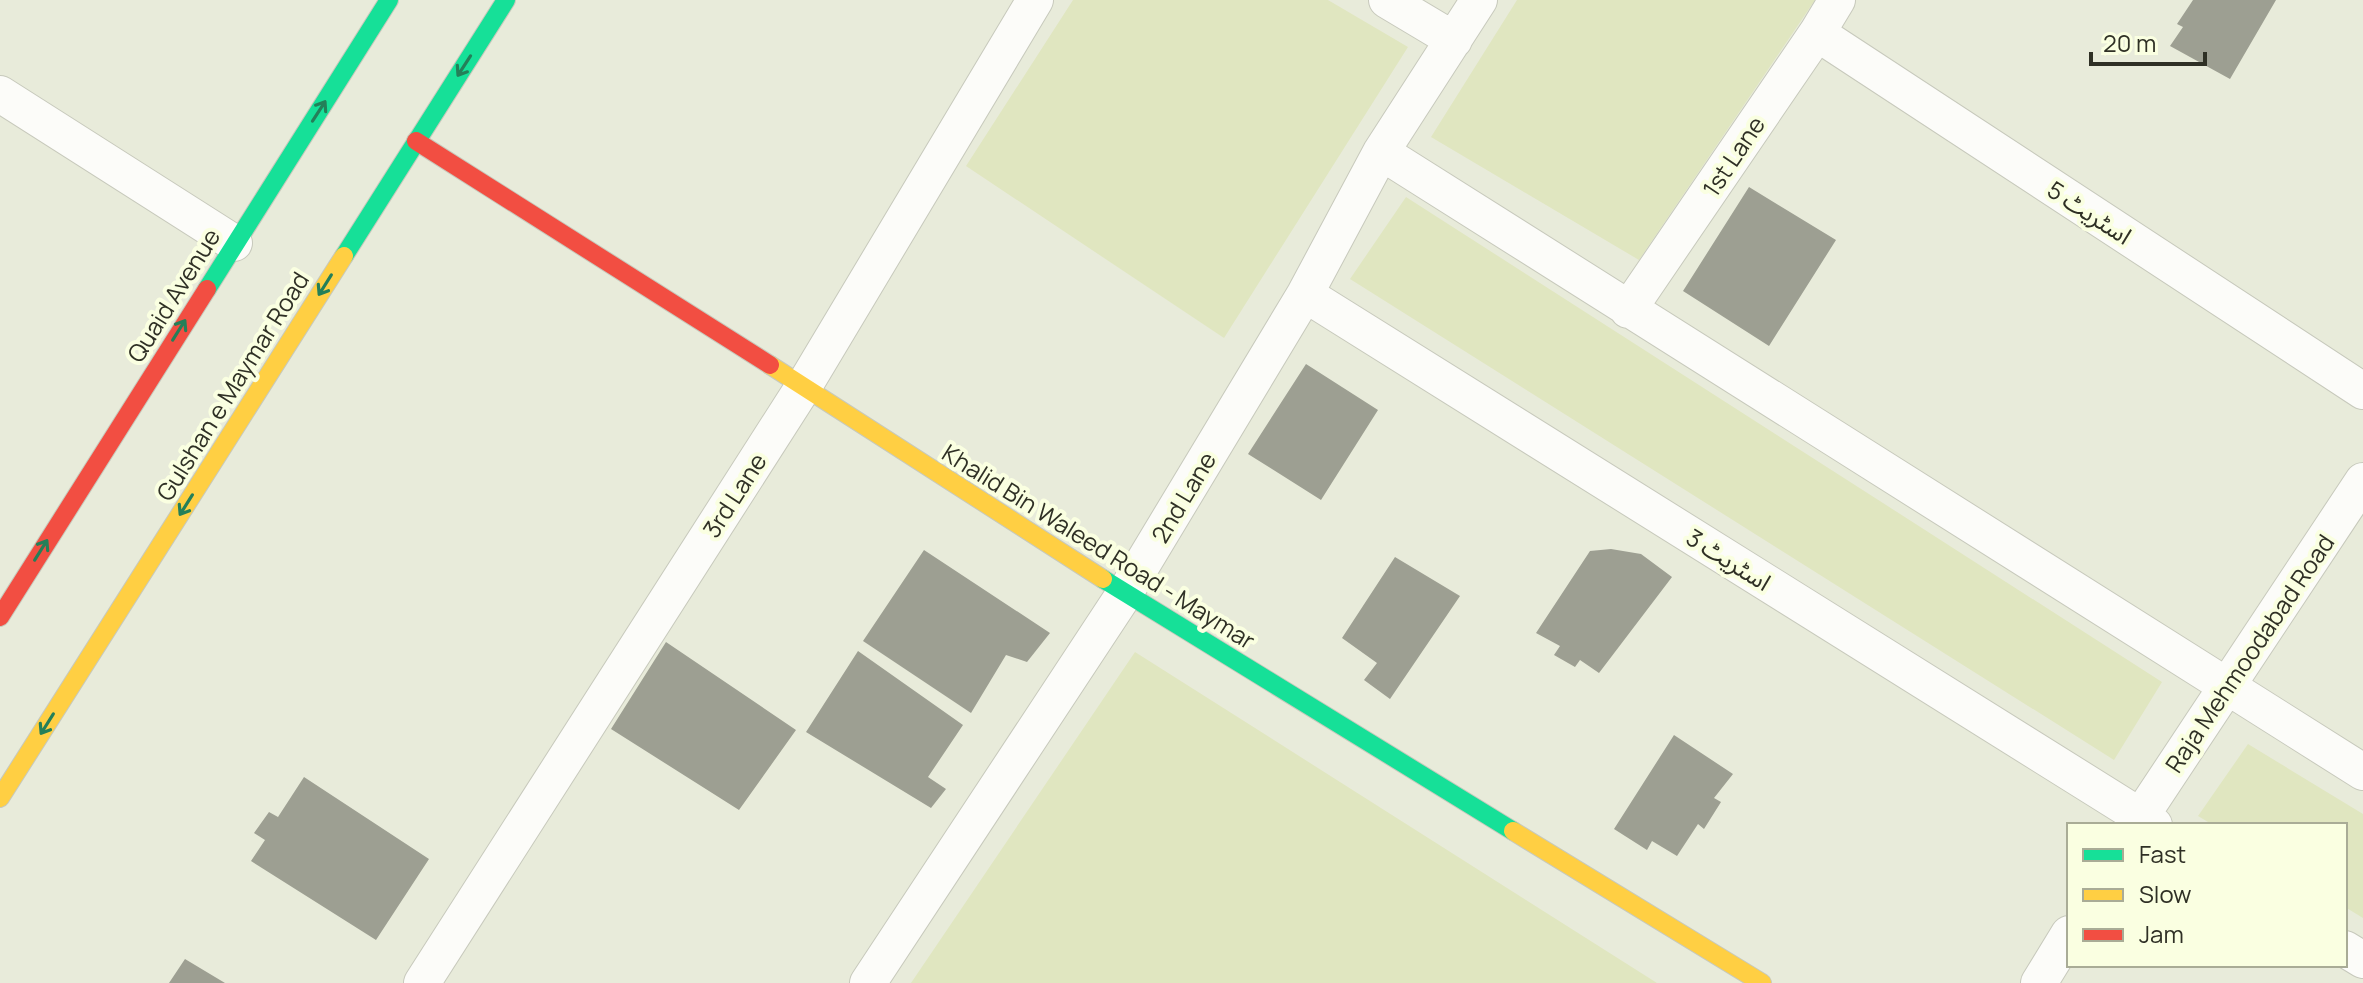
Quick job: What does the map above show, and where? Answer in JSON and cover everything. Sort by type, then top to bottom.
[{"type":"main road","name":"Quaid Avenue","points":[[0,617],[389,0]]},
{"type":"main road","name":"Gulshan e Maymar Road","points":[[0,798],[506,0]]},
{"type":"main road","name":"Khalid Bin Waleed Road - Maymar","points":[[416,141],[1125,593],[1762,983]]},
{"type":"street","name":"3rd Lane","points":[[422,983],[804,386],[1035,0]]},
{"type":"street","points":[[1387,0],[1454,40]]},
{"type":"street","name":"2nd Lane","points":[[868,983],[1125,593],[1305,294],[1381,152],[1479,0]]},
{"type":"street","name":"1st Lane","points":[[1628,310],[1837,0]]},
{"type":"street","name":"اسٹریٹ 5","points":[[1817,33],[2363,391]]},
{"type":"street","points":[[6,109],[234,243]]},
{"type":"street","points":[[1381,152],[2363,772]]},
{"type":"street","name":"اسٹریٹ 3","points":[[1305,294],[2143,822]]},
{"type":"street","name":"Raja Mehmoodabad Road","points":[[2143,822],[2363,481]]},
{"type":"street","points":[[2039,983],[2067,937]]},
{"type":"green space","points":[[1073,0],[1328,0],[1408,47],[1224,338],[966,166]]},
{"type":"green space","points":[[1517,0],[1815,0],[1639,260],[1431,137]]},
{"type":"green space","points":[[1406,197],[2162,682],[2114,760],[1350,279]]},
{"type":"green space","points":[[1135,652],[1657,983],[911,983]]},
{"type":"green space","points":[[2248,744],[2363,814],[2363,918],[2347,908],[2347,823],[2210,823],[2198,816]]},
{"type":"building","points":[[2193,0],[2276,0],[2230,79],[2170,46],[2183,27],[2177,24]]},
{"type":"building","points":[[1749,187],[1836,240],[1769,346],[1683,291]]},
{"type":"building","points":[[1306,364],[1378,410],[1321,500],[1248,454]]},
{"type":"building","points":[[1611,549],[1641,554],[1672,577],[1599,673],[1580,660],[1575,667],[1554,655],[1560,646],[1536,633],[1590,551]]},
{"type":"building","points":[[924,550],[1050,633],[1027,662],[1006,655],[971,713],[863,641]]},
{"type":"building","points":[[1395,557],[1460,596],[1390,699],[1364,680],[1377,663],[1342,638]]},
{"type":"building","points":[[666,642],[796,730],[739,810],[611,729]]},
{"type":"building","points":[[858,651],[963,725],[928,777],[946,789],[931,808],[806,732]]},
{"type":"building","points":[[1674,735],[1733,774],[1714,798],[1721,802],[1704,829],[1698,824],[1677,856],[1652,841],[1647,850],[1614,829]]},
{"type":"building","points":[[304,777],[429,859],[376,940],[251,861],[265,840],[254,833],[269,812],[278,817]]},
{"type":"building","points":[[185,959],[225,983],[169,983]]},
{"type":"traffic: fast","points":[[207,289],[389,0]]},
{"type":"traffic: fast","points":[[344,256],[506,0]]},
{"type":"traffic: fast","points":[[1103,579],[1513,831]]},
{"type":"traffic: slow","points":[[0,798],[344,256]]},
{"type":"traffic: slow","points":[[770,365],[1103,579]]},
{"type":"traffic: slow","points":[[1513,831],[1762,983]]},
{"type":"traffic: jam","points":[[416,141],[770,365]]},
{"type":"traffic: jam","points":[[0,617],[207,289]]}]
